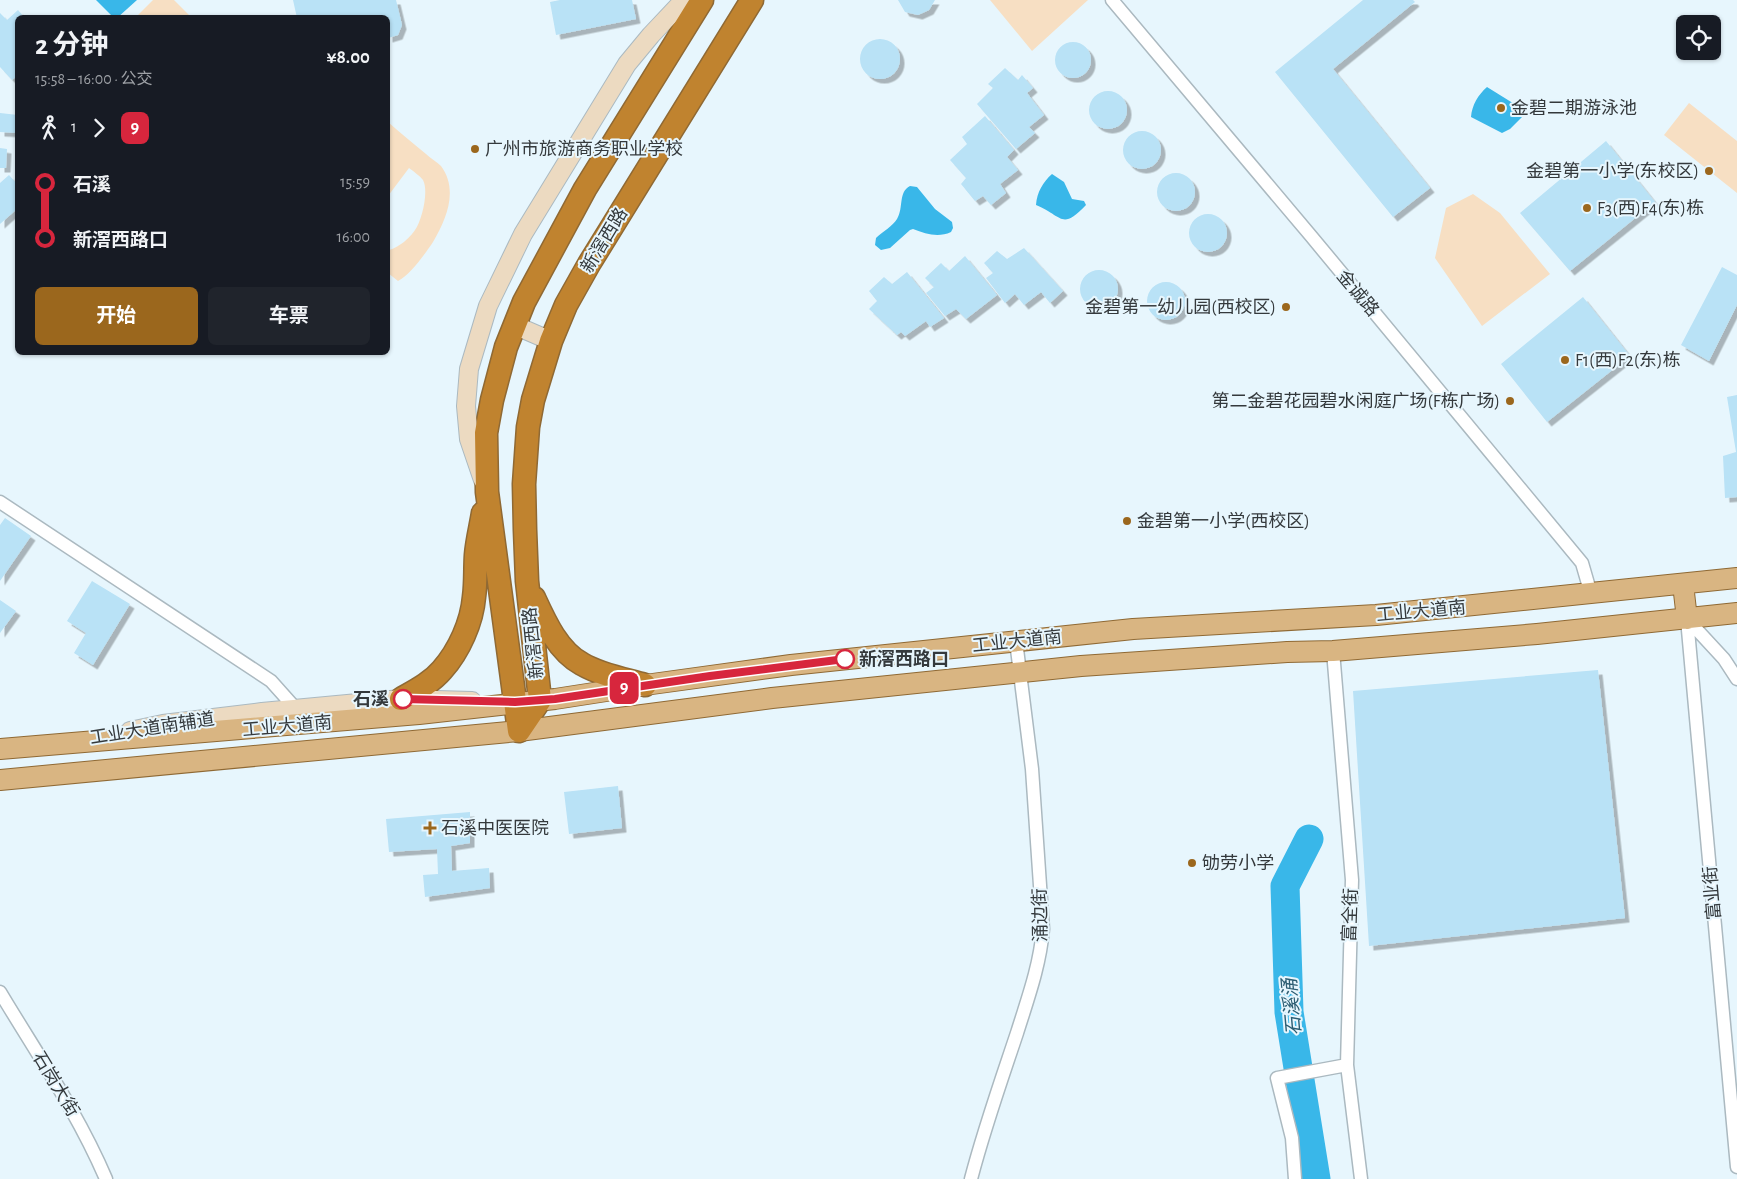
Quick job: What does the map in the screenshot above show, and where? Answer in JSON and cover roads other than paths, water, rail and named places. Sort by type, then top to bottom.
[{"type":"highway","name":"新滘西路","points":[[519,731],[486,492],[486,433],[492,400],[506,347],[524,302],[586,189],[702,0]]},
{"type":"highway","name":"新滘西路","points":[[519,731],[540,700],[527,581],[524,484],[528,427],[533,400],[550,341],[566,305],[588,264],[752,0]]},
{"type":"highway","points":[[401,699],[428,683],[442,671],[465,631],[472,612],[475,596],[476,554],[486,492]]},
{"type":"highway","points":[[527,581],[549,628],[572,657],[581,664],[599,672],[645,685]]},
{"type":"main road","points":[[486,492],[469,439],[466,406],[469,368],[488,306],[523,234],[628,64],[651,35],[684,0]]},
{"type":"main road","points":[[514,325],[550,341]]},
{"type":"main road","name":"工业大道南","points":[[0,749],[353,721],[540,700],[798,664],[1133,629],[1376,615],[1737,578]]},
{"type":"main road","points":[[1683,584],[1687,619]]},
{"type":"main road","points":[[0,780],[519,731],[772,698],[1081,666],[1333,650],[1554,633],[1737,613]]},
{"type":"main road","name":"工业大道南辅道","points":[[59,744],[163,724],[401,699],[515,702]]},
{"type":"street","name":"金诚路","points":[[1112,0],[1311,236],[1582,563],[1591,594]]},
{"type":"street","points":[[0,502],[270,681],[296,709]]},
{"type":"street","points":[[1687,619],[1724,659],[1737,679]]},
{"type":"street","name":"富业街","points":[[1687,619],[1737,1167]]},
{"type":"street","name":"涌边街","points":[[972,1179],[988,1119],[1034,979],[1041,950],[1043,929],[1032,769],[1016,641]]},
{"type":"street","name":"富全街","points":[[1333,650],[1352,880],[1347,1066],[1361,1179]]},
{"type":"street","name":"石岗大街","points":[[0,992],[72,1109],[106,1179]]},
{"type":"street","points":[[1295,1179],[1292,1138],[1277,1078],[1347,1066]]},
{"type":"water","points":[[96,0],[137,0],[120,15],[111,15]]},
{"type":"water","points":[[1487,87],[1516,105],[1522,117],[1510,129],[1502,133],[1471,117],[1476,100]]},
{"type":"water","points":[[1052,174],[1064,182],[1072,199],[1084,201],[1086,205],[1071,218],[1062,219],[1036,205],[1041,188]]},
{"type":"water","points":[[910,186],[917,187],[935,209],[952,222],[953,228],[951,232],[937,235],[913,229],[890,248],[881,250],[875,245],[876,238],[897,219],[902,196]]},
{"type":"waterway","name":"石溪涌","points":[[1309,839],[1285,886],[1289,1012],[1316,1179]]},
{"type":"place","name":"金碧二期游泳池","points":[[1501,108]]},
{"type":"place","name":"广州市旅游商务职业学校","points":[[475,149]]},
{"type":"place","name":"金碧第一小学(东校区)","points":[[1709,171]]},
{"type":"place","name":"F3(西)F4(东)栋","points":[[1587,208]]},
{"type":"place","name":"金碧第一幼儿园(西校区)","points":[[1286,307]]},
{"type":"place","name":"F1(西)F2(东)栋","points":[[1565,360]]},
{"type":"place","name":"第二金碧花园碧水闲庭广场(F栋广场)","points":[[1510,401]]},
{"type":"place","name":"金碧第一小学(西校区)","points":[[1127,521]]},
{"type":"place","name":"新滘西路口","points":[[845,659]]},
{"type":"place","name":"石溪","points":[[403,699]]},
{"type":"place","name":"石溪中医医院","points":[[430,828]]},
{"type":"place","name":"劬劳小学","points":[[1192,863]]}]
